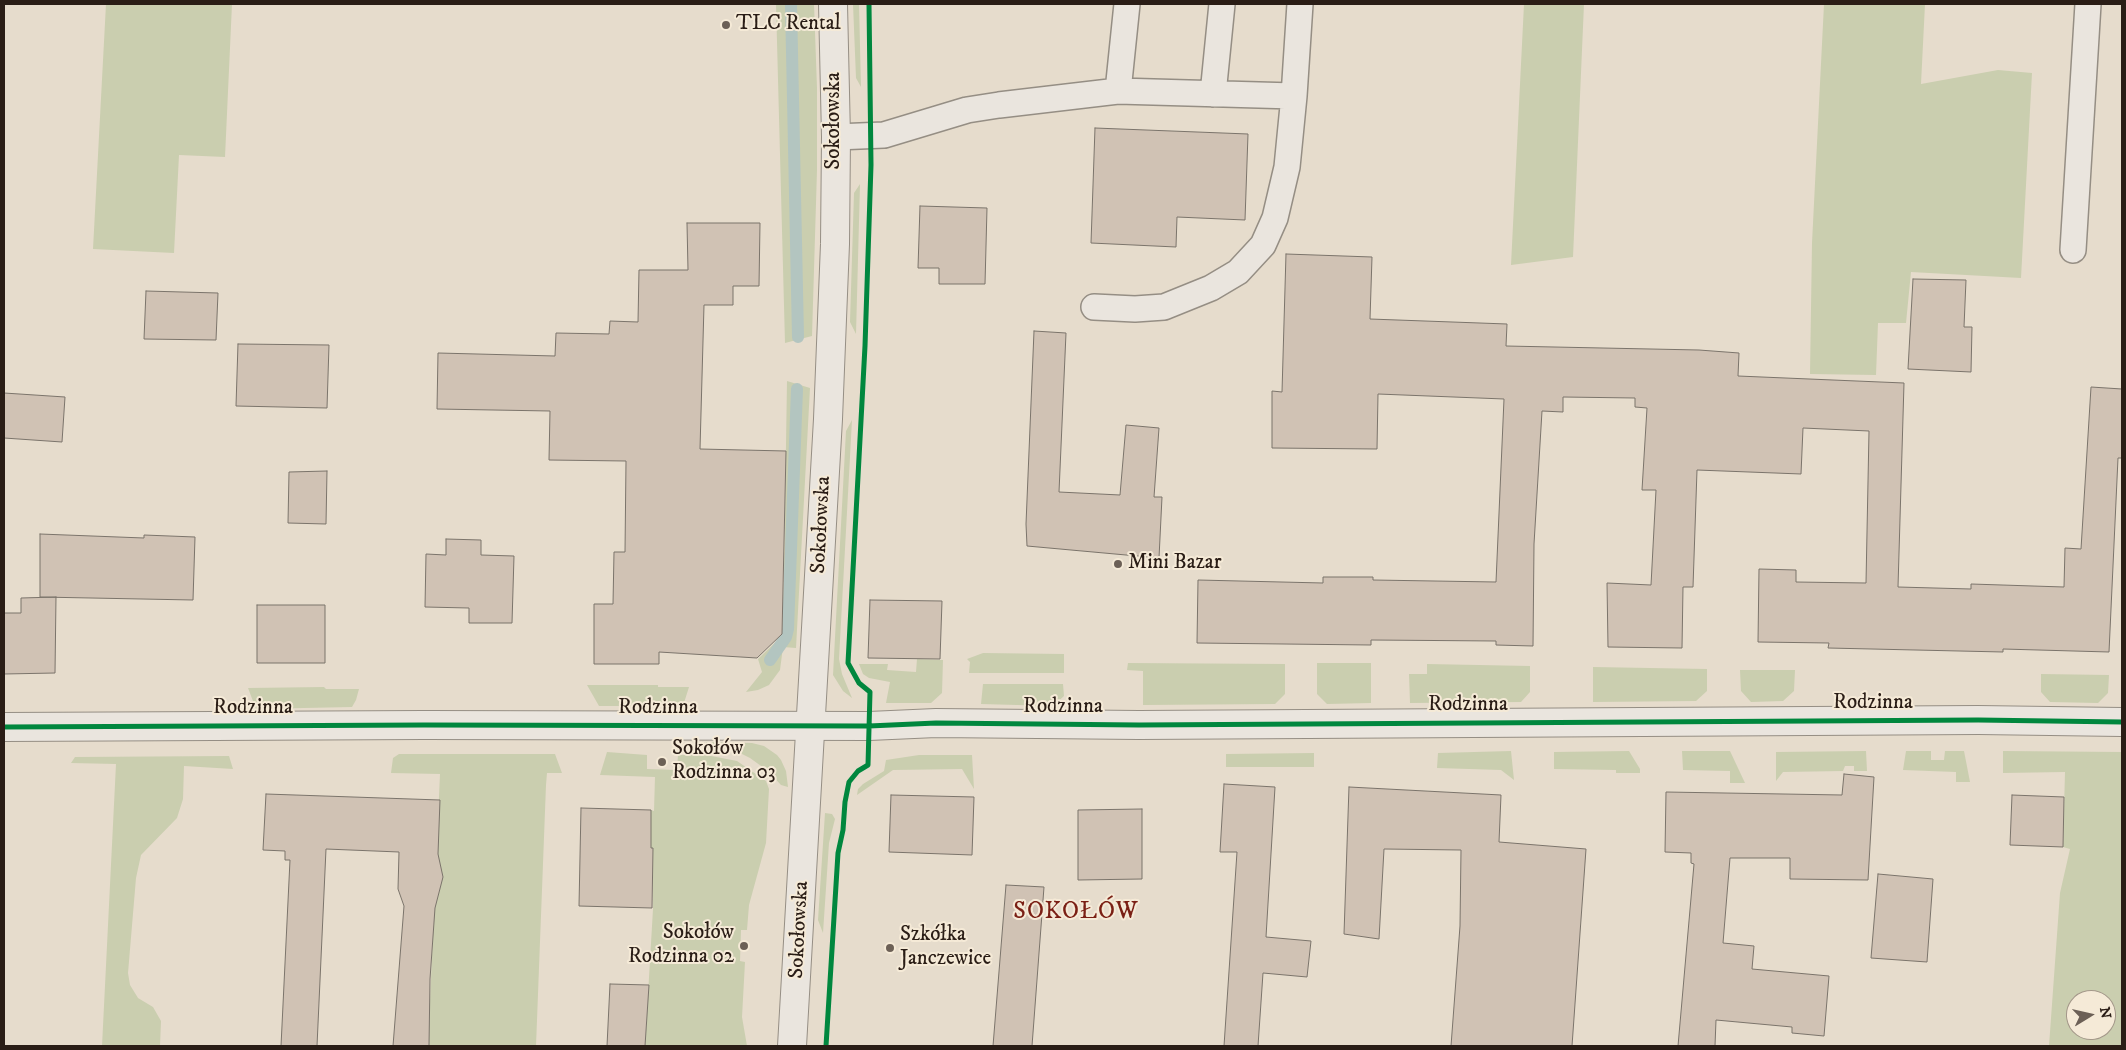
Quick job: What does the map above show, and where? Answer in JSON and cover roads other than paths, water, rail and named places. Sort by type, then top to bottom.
[{"type":"street","name":"Sokołowska","points":[[792,1046],[828,419],[835,244],[836,137],[833,4]]},
{"type":"street","name":"Rodzinna","points":[[4,727],[1968,720],[2122,722]]},
{"type":"lane","points":[[1118,91],[1127,4]]},
{"type":"lane","points":[[1214,94],[1222,4]]},
{"type":"lane","points":[[1094,307],[1135,309],[1164,307],[1211,288],[1238,272],[1263,245],[1275,218],[1287,167],[1300,4]]},
{"type":"lane","points":[[2073,250],[2088,4]]},
{"type":"lane","points":[[836,137],[884,135],[967,110],[1118,91],[1294,96]]},
{"type":"waterway","points":[[791,4],[798,337]]},
{"type":"waterway","points":[[770,660],[786,637],[788,629],[797,389]]},
{"type":"place","name":"TLC Rental","points":[[726,25]]},
{"type":"place","name":"Mini Bazar","points":[[1118,564]]},
{"type":"place","name":"Sokołów Rodzinna 03","points":[[662,762]]},
{"type":"place","name":"Sokołów Rodzinna 02","points":[[744,946]]},
{"type":"place","name":"Szkółka Janczewice","points":[[890,948]]},
{"type":"district","name":"SOKOŁÓW","points":[[1076,913]]}]
